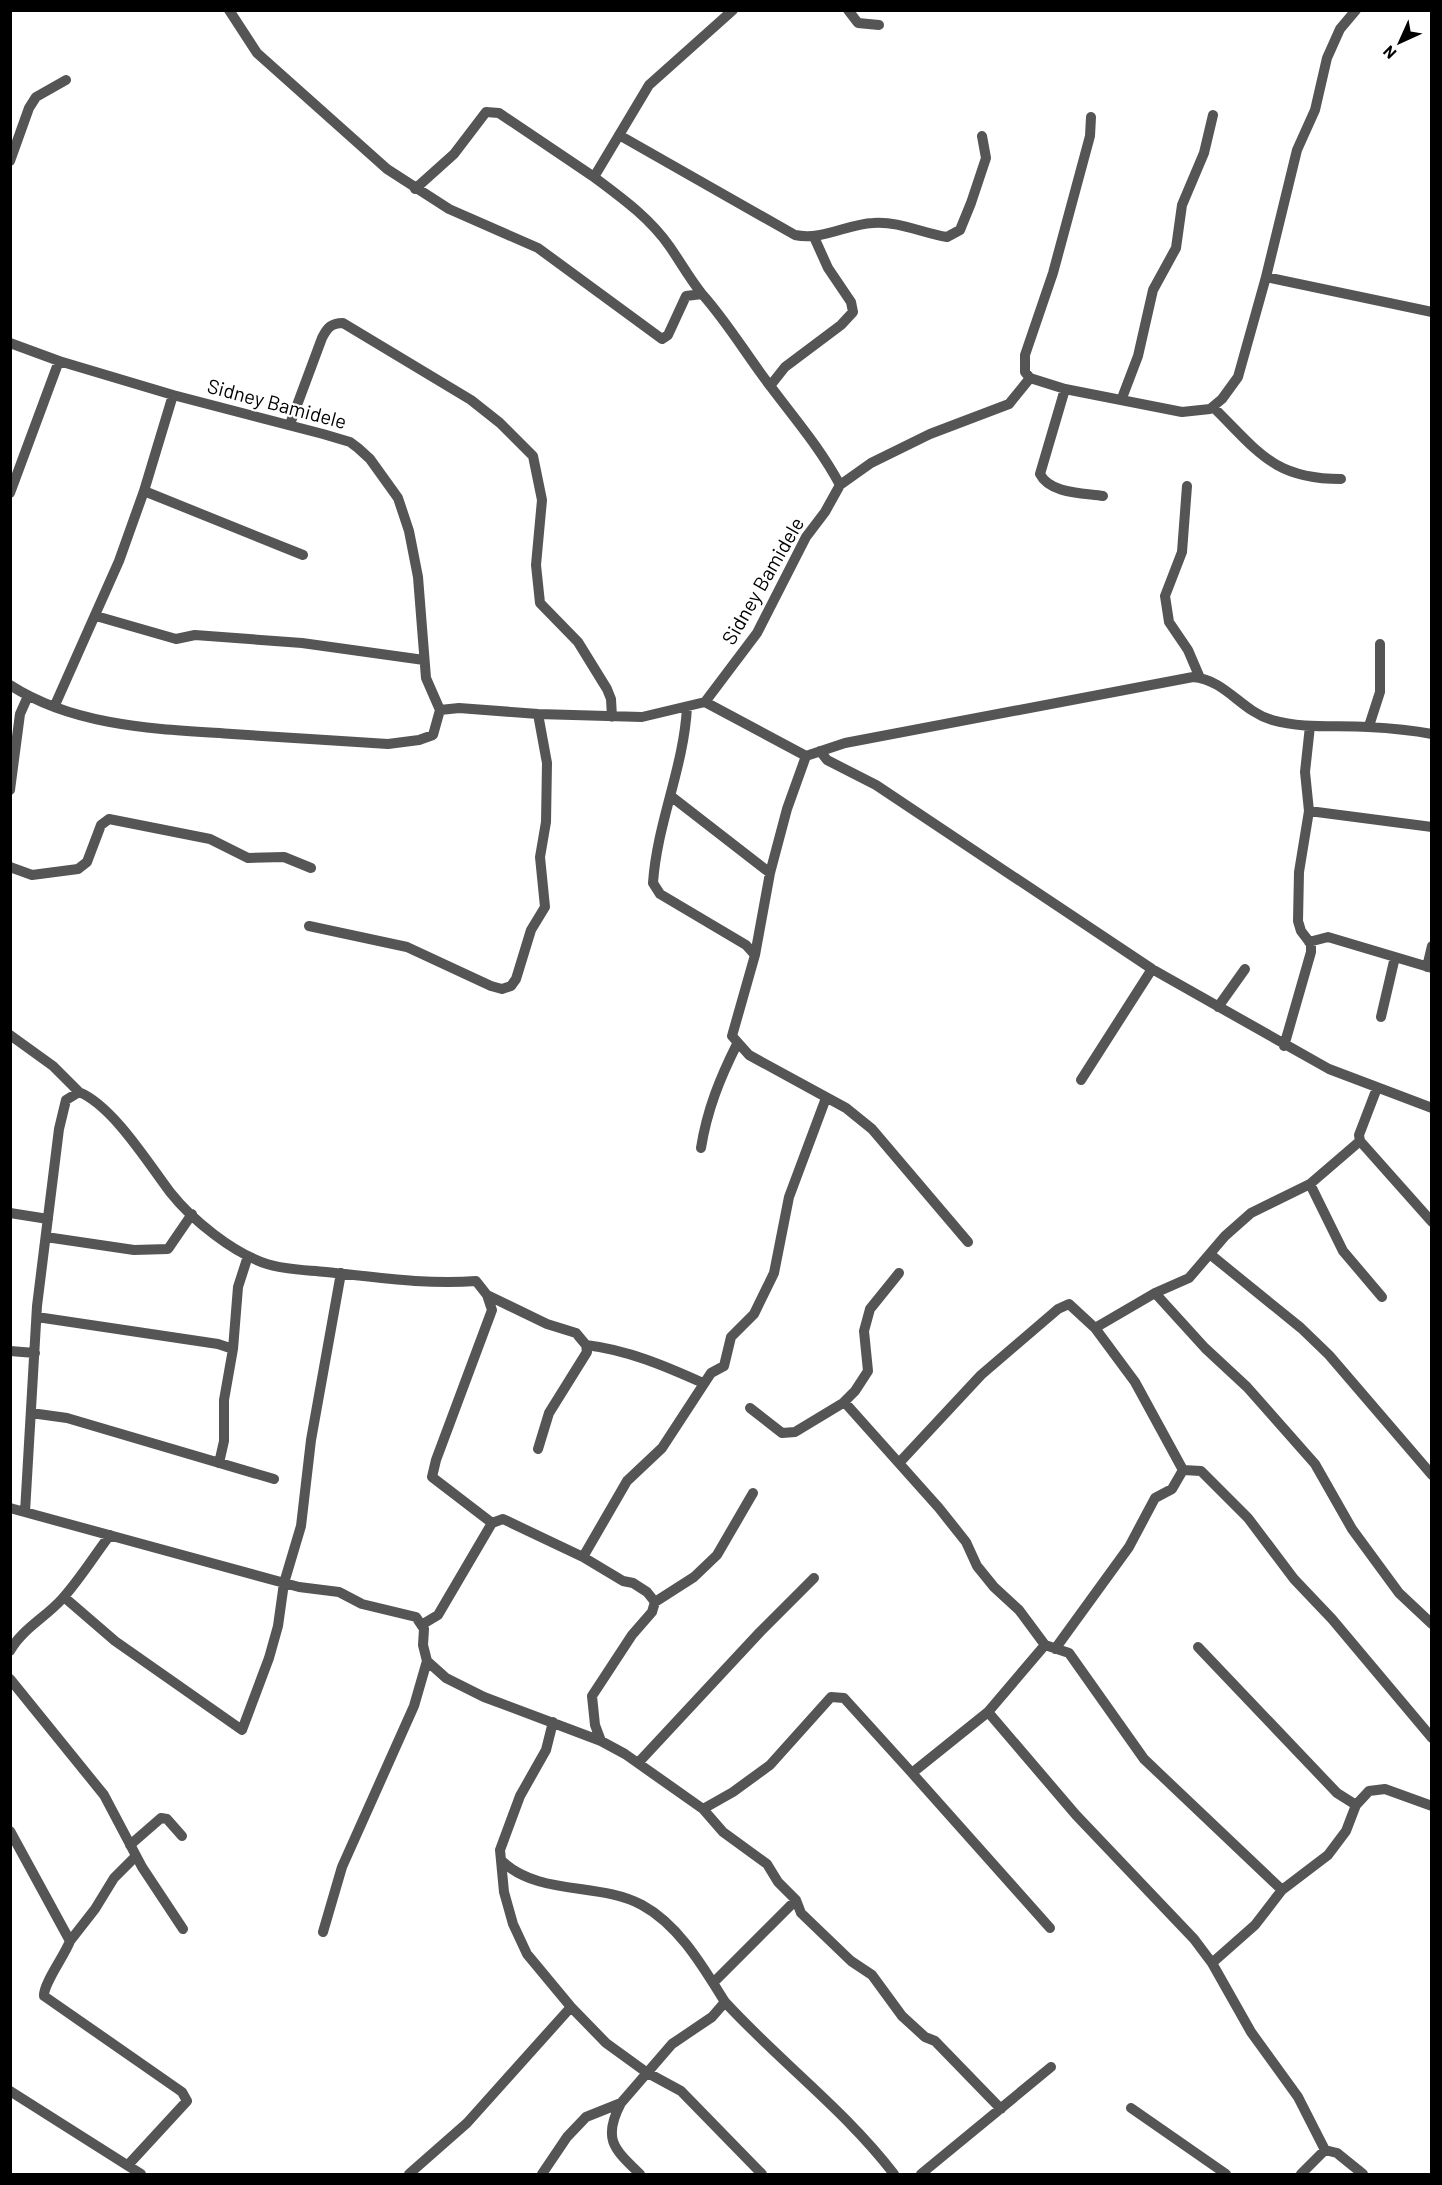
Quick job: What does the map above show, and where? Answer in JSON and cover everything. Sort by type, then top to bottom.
[{"type":"street","points":[[229,10],[257,53],[337,126],[415,189],[449,209],[538,248],[662,339],[668,335],[683,298],[691,294],[702,294]]},
{"type":"street","points":[[594,177],[649,85],[733,10]]},
{"type":"street","points":[[848,10],[858,23],[879,25]]},
{"type":"street","points":[[1091,117],[1090,136],[1053,273],[1025,355],[1025,372],[1030,378],[1065,389],[1122,398],[1182,412],[1213,408],[1238,377],[1298,150],[1315,110],[1327,58],[1340,29],[1356,10]]},
{"type":"street","points":[[10,161],[29,108],[36,97],[66,80]]},
{"type":"street","points":[[415,189],[454,154],[486,112],[491,111],[499,113],[594,177],[640,213],[671,248],[687,276],[723,317],[770,386],[810,435],[840,485],[871,463],[930,434],[1009,404],[1030,378]]},
{"type":"street","points":[[1122,398],[1138,356],[1154,290],[1176,248],[1182,205],[1204,153],[1214,115]]},
{"type":"street","points":[[618,135],[773,225],[795,235],[814,237],[852,224],[875,222],[899,224],[947,237],[955,235],[962,227],[986,158],[982,136]]},
{"type":"street","points":[[770,386],[785,367],[841,325],[853,312],[851,302],[828,268],[814,237]]},
{"type":"street","points":[[1266,277],[1431,312]]},
{"type":"street","points":[[290,424],[327,328],[334,323],[343,323],[471,400],[526,446],[537,465],[542,500],[536,565],[540,603],[578,642],[607,689],[611,699],[612,717]]},
{"type":"street","name":"Sidney Bamidele","points":[[10,343],[59,361],[173,395],[290,424],[350,442],[370,459],[398,498],[413,545],[426,678],[440,710]]},
{"type":"street","points":[[10,493],[59,361]]},
{"type":"street","points":[[1065,389],[1040,474],[1045,482],[1053,486],[1103,496]]},
{"type":"street","points":[[55,705],[96,616],[144,491],[173,395]]},
{"type":"street","points":[[1213,408],[1262,455],[1283,470],[1311,477],[1341,479]]},
{"type":"street","name":"Sidney Bamidele","points":[[705,702],[757,633],[807,537],[825,512],[840,485]]},
{"type":"street","points":[[1187,486],[1182,552],[1166,596],[1169,622],[1188,650],[1200,678]]},
{"type":"street","points":[[144,491],[303,555]]},
{"type":"street","points":[[96,616],[176,639],[195,635],[302,643],[424,660]]},
{"type":"street","points":[[1369,726],[1380,692],[1380,644]]},
{"type":"street","points":[[969,1242],[927,1196],[878,1134],[846,1108],[749,1055],[732,1036],[755,955],[770,873],[787,809],[806,756],[820,750],[947,722],[1200,678],[1220,685],[1247,707],[1264,717],[1310,726],[1369,726],[1431,734]]},
{"type":"street","points":[[10,684],[28,696],[116,723],[162,730],[388,744],[419,741],[433,735],[440,710],[459,708],[538,714],[642,717],[705,702],[806,756]]},
{"type":"street","points":[[10,790],[20,714],[28,696]]},
{"type":"street","points":[[687,707],[682,758],[653,883],[657,891],[746,945],[755,955]]},
{"type":"street","points":[[309,926],[406,947],[491,986],[502,990],[511,986],[516,979],[531,930],[545,907],[540,871],[546,822],[548,763],[538,714]]},
{"type":"street","points":[[1284,1046],[1311,952],[1309,942],[1301,931],[1298,921],[1299,872],[1309,811],[1305,772],[1310,726]]},
{"type":"street","points":[[820,750],[827,760],[876,785],[1152,969],[1262,1029],[1284,1046],[1329,1070],[1431,1108]]},
{"type":"street","points":[[672,797],[770,873]]},
{"type":"street","points":[[1309,811],[1431,826]]},
{"type":"street","points":[[10,867],[32,875],[78,869],[87,862],[101,825],[109,819],[194,834],[221,843],[248,858],[284,857],[311,868]]},
{"type":"street","points":[[1309,942],[1328,937],[1429,967],[1431,946]]},
{"type":"street","points":[[746,945],[758,940]]},
{"type":"street","points":[[1381,1017],[1395,957]]},
{"type":"street","points":[[1081,1080],[1152,969]]},
{"type":"street","points":[[1218,1007],[1245,969]]},
{"type":"street","points":[[10,1035],[53,1066],[70,1083],[74,1094],[118,1123],[172,1194],[227,1245],[248,1256],[276,1266],[454,1283],[476,1281],[488,1295],[547,1324],[576,1333],[586,1345],[587,1353],[549,1413],[538,1449]]},
{"type":"street","points":[[701,1148],[709,1108],[737,1044]]},
{"type":"street","points":[[1377,1088],[1359,1136],[1360,1141],[1431,1222]]},
{"type":"street","points":[[25,1512],[37,1317],[48,1219],[63,1108],[74,1094]]},
{"type":"street","points":[[583,1557],[627,1481],[662,1448],[703,1383],[711,1373],[724,1366],[731,1337],[754,1314],[774,1273],[789,1197],[826,1098]]},
{"type":"street","points":[[1095,1328],[1155,1293],[1189,1278],[1212,1255],[1225,1236],[1251,1213],[1310,1184],[1360,1141]]},
{"type":"street","points":[[1310,1184],[1328,1226],[1343,1251],[1382,1297]]},
{"type":"street","points":[[10,1213],[48,1219]]},
{"type":"street","points":[[46,1237],[134,1250],[168,1249],[192,1214]]},
{"type":"street","points":[[1212,1255],[1302,1328],[1329,1355],[1431,1475]]},
{"type":"street","points":[[219,1463],[224,1441],[224,1400],[233,1349],[238,1287],[248,1256]]},
{"type":"street","points":[[64,1597],[115,1641],[242,1730],[269,1658],[278,1626],[284,1583],[301,1526],[311,1440],[341,1273]]},
{"type":"street","points":[[750,1408],[782,1433],[795,1432],[843,1403],[855,1391],[868,1371],[864,1331],[870,1309],[899,1273]]},
{"type":"street","points":[[1155,1293],[1205,1348],[1247,1387],[1314,1464],[1352,1529],[1399,1593],[1431,1624]]},
{"type":"street","points":[[488,1295],[492,1310],[432,1474],[436,1482],[479,1511],[492,1523]]},
{"type":"street","points":[[899,1463],[981,1375],[1058,1309],[1070,1304],[1095,1328],[1135,1382],[1183,1470]]},
{"type":"street","points":[[37,1317],[209,1342],[233,1349]]},
{"type":"street","points":[[586,1345],[613,1348],[667,1366],[703,1383]]},
{"type":"street","points":[[10,1351],[35,1353]]},
{"type":"street","points":[[843,1403],[899,1463],[966,1542],[977,1566],[994,1587],[1019,1610],[1050,1647],[1069,1653],[1144,1759],[1282,1890]]},
{"type":"street","points":[[31,1413],[67,1418],[274,1479]]},
{"type":"street","points":[[912,1773],[988,1712],[1050,1647],[1129,1547],[1155,1498],[1172,1490],[1183,1470]]},
{"type":"street","points":[[1183,1470],[1201,1471],[1248,1518],[1294,1579],[1332,1619],[1431,1738]]},
{"type":"street","points":[[601,1741],[594,1725],[592,1696],[632,1635],[652,1612],[655,1602],[694,1576],[717,1555],[753,1493]]},
{"type":"street","points":[[10,1508],[284,1583],[339,1593],[362,1604],[416,1617],[423,1624],[424,1653],[427,1660],[446,1678],[484,1697],[601,1741],[638,1763],[703,1809],[723,1832],[760,1857],[788,1894],[796,1900],[801,1913],[852,1960],[872,1975],[902,2016],[925,2037],[935,2041],[1000,2109]]},
{"type":"street","points":[[423,1624],[434,1620],[444,1607],[492,1523],[507,1519],[583,1557],[623,1581],[633,1583],[647,1592],[655,1602]]},
{"type":"street","points":[[12,1643],[41,1621],[64,1597],[110,1534]]},
{"type":"street","points":[[638,1763],[760,1632],[814,1578]]},
{"type":"street","points":[[10,1630],[24,1632]]},
{"type":"street","points":[[1198,1647],[1337,1793],[1356,1805]]},
{"type":"street","points":[[323,1932],[342,1867],[414,1706],[427,1660]]},
{"type":"street","points":[[10,1679],[104,1795],[136,1856],[183,1929]]},
{"type":"street","points":[[703,1809],[733,1792],[770,1765],[831,1696],[844,1698],[1050,1928]]},
{"type":"street","points":[[988,1712],[1076,1815],[1194,1939],[1212,1963],[1251,2032],[1298,2097],[1324,2150]]},
{"type":"street","points":[[553,1722],[546,1750],[520,1796],[500,1850],[503,1862],[504,1892],[513,1924],[526,1954],[571,2007],[606,2043],[646,2072],[681,2091],[762,2175]]},
{"type":"street","points":[[585,1735],[594,1725]]},
{"type":"street","points":[[1212,1963],[1255,1925],[1282,1890],[1328,1855],[1346,1831],[1356,1805],[1369,1791],[1384,1789],[1431,1806]]},
{"type":"street","points":[[130,1845],[161,1818],[167,1819],[182,1836]]},
{"type":"street","points":[[10,1831],[70,1941]]},
{"type":"street","points":[[128,2165],[187,2101],[182,2092],[44,1996],[43,1989],[63,1959],[70,1941],[95,1909],[114,1878],[136,1856]]},
{"type":"street","points":[[503,1862],[516,1873],[541,1881],[622,1898],[643,1905],[685,1944],[725,2002],[760,2040],[777,2051],[827,2100],[894,2175]]},
{"type":"street","points":[[713,1983],[796,1900]]},
{"type":"street","points":[[640,2175],[624,2159],[611,2138],[611,2121],[621,2103],[672,2044],[712,2017],[725,2002]]},
{"type":"street","points":[[409,2175],[467,2123],[571,2007]]},
{"type":"street","points":[[921,2175],[1051,2067]]},
{"type":"street","points":[[10,2091],[141,2175]]},
{"type":"street","points":[[542,2175],[567,2137],[586,2117],[621,2103]]},
{"type":"street","points":[[1131,2108],[1226,2175]]},
{"type":"street","points":[[1301,2175],[1324,2150]]},
{"type":"street","points":[[1324,2150],[1337,2153],[1363,2175]]}]
